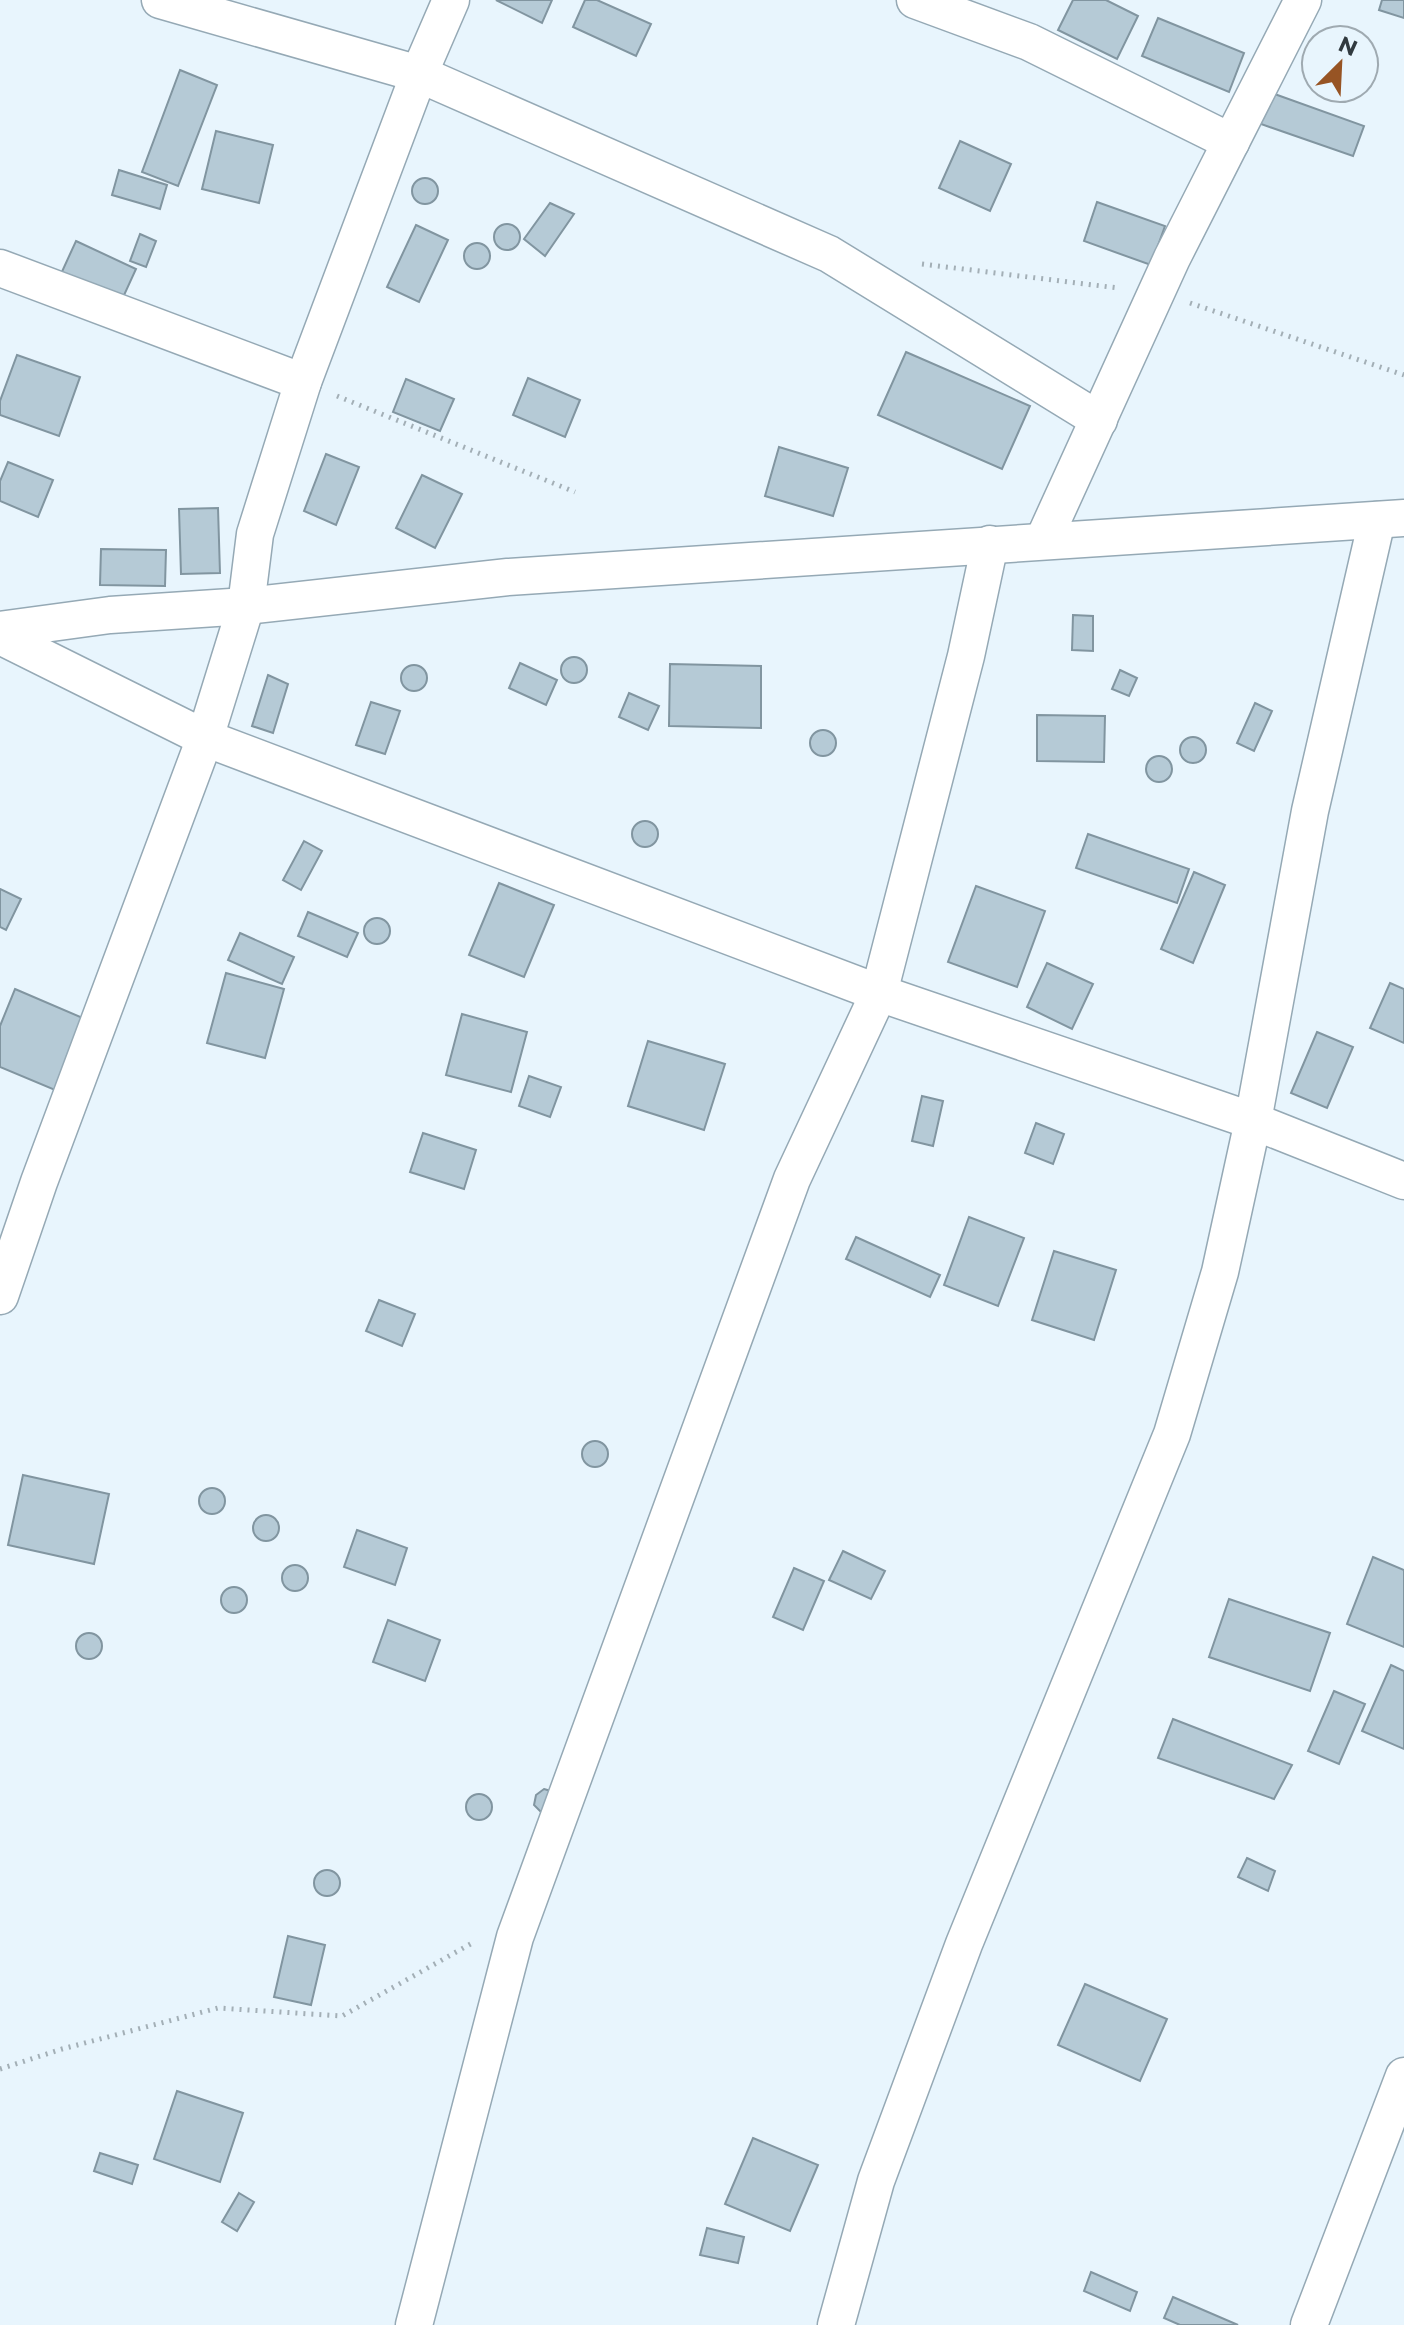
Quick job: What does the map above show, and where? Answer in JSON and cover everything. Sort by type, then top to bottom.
[{"type":"street","points":[[160,0],[419,74],[829,254],[1099,420]]},
{"type":"street","points":[[0,1296],[39,1182],[205,738],[246,606],[255,534],[303,382],[419,74],[451,0]]},
{"type":"street","points":[[915,0],[1029,42],[1231,142]]},
{"type":"street","points":[[1043,541],[1172,258],[1303,0]]},
{"type":"street","points":[[0,268],[303,382]]},
{"type":"street","points":[[0,633],[110,615],[246,606],[508,577],[1390,519],[1310,811],[1253,1121],[1220,1272],[1172,1434],[959,1959],[876,2181],[836,2325]]},
{"type":"street","points":[[414,2325],[515,1937],[792,1179],[879,993],[966,656],[990,544]]},
{"type":"street","points":[[0,633],[205,738],[879,993],[1253,1121],[1404,1181]]},
{"type":"street","points":[[1309,2325],[1404,2076]]},
{"type":"path","points":[[303,382],[575,492]]},
{"type":"path","points":[[0,2069],[218,2008],[342,2016],[467,1942],[515,1937]]},
{"type":"building","points":[[496,0],[552,0],[542,23]]},
{"type":"building","points":[[585,0],[597,0],[651,24],[636,56],[573,27]]},
{"type":"building","points":[[1073,0],[1106,0],[1138,16],[1117,59],[1058,30]]},
{"type":"building","points":[[1382,0],[1404,0],[1404,18],[1379,10]]},
{"type":"building","points":[[1158,18],[1244,53],[1229,92],[1142,56]]},
{"type":"building","points":[[180,70],[217,85],[178,186],[142,172]]},
{"type":"building","points":[[1269,92],[1364,126],[1353,156],[1258,123]]},
{"type":"building","points":[[216,131],[273,145],[259,203],[202,189]]},
{"type":"building","points":[[960,141],[1011,164],[990,211],[939,188]]},
{"type":"building","points":[[119,170],[167,185],[160,209],[112,195]]},
{"type":"building","points":[[425,178],[434,182],[438,191],[434,200],[425,204],[416,200],[412,191],[416,182]]},
{"type":"building","points":[[1097,202],[1165,226],[1151,265],[1084,241]]},
{"type":"building","points":[[550,203],[574,214],[545,256],[524,239]]},
{"type":"building","points":[[507,224],[516,228],[520,237],[516,246],[507,250],[498,246],[494,237],[498,228]]},
{"type":"building","points":[[416,225],[448,240],[419,302],[387,287]]},
{"type":"building","points":[[140,234],[156,241],[146,267],[130,261]]},
{"type":"building","points":[[76,241],[136,269],[120,304],[60,276]]},
{"type":"building","points":[[477,243],[486,247],[490,256],[486,265],[477,269],[468,265],[464,256],[468,247]]},
{"type":"building","points":[[906,352],[1030,406],[1002,469],[878,415]]},
{"type":"building","points":[[17,355],[80,377],[59,436],[0,415],[0,401]]},
{"type":"building","points":[[528,378],[580,400],[565,437],[513,415]]},
{"type":"building","points":[[406,379],[454,399],[440,431],[393,412]]},
{"type":"building","points":[[779,447],[848,468],[833,516],[765,496]]},
{"type":"building","points":[[326,454],[359,467],[336,525],[304,511]]},
{"type":"building","points":[[8,462],[53,480],[38,517],[0,501],[0,481]]},
{"type":"building","points":[[422,475],[462,494],[435,548],[396,528]]},
{"type":"building","points":[[218,508],[220,573],[181,574],[179,509]]},
{"type":"building","points":[[101,549],[166,550],[165,586],[100,585]]},
{"type":"building","points":[[1073,615],[1093,616],[1093,651],[1072,650]]},
{"type":"building","points":[[574,657],[583,661],[587,670],[583,679],[574,683],[565,679],[561,670],[565,661]]},
{"type":"building","points":[[520,663],[557,680],[546,705],[509,688]]},
{"type":"building","points":[[670,664],[761,666],[761,728],[669,726]]},
{"type":"building","points":[[414,665],[423,669],[427,678],[423,687],[414,691],[405,687],[401,678],[405,669]]},
{"type":"building","points":[[1120,670],[1137,678],[1129,696],[1112,689]]},
{"type":"building","points":[[268,675],[288,684],[273,733],[252,726]]},
{"type":"building","points":[[629,693],[659,706],[648,730],[619,717]]},
{"type":"building","points":[[371,702],[400,711],[385,754],[356,745]]},
{"type":"building","points":[[1255,703],[1272,711],[1254,751],[1237,743]]},
{"type":"building","points":[[1037,715],[1105,716],[1104,762],[1037,761]]},
{"type":"building","points":[[823,730],[832,734],[836,743],[832,752],[823,756],[814,752],[810,743],[814,734]]},
{"type":"building","points":[[1193,737],[1202,741],[1206,750],[1202,759],[1193,763],[1184,759],[1180,750],[1184,741]]},
{"type":"building","points":[[1159,756],[1168,760],[1172,769],[1168,778],[1159,782],[1150,778],[1146,769],[1150,760]]},
{"type":"building","points":[[645,821],[654,825],[658,834],[654,843],[645,847],[636,843],[632,834],[636,825]]},
{"type":"building","points":[[1088,834],[1189,869],[1177,903],[1076,868]]},
{"type":"building","points":[[304,841],[322,851],[301,890],[283,880]]},
{"type":"building","points":[[1194,872],[1225,885],[1193,963],[1161,949]]},
{"type":"building","points":[[499,883],[554,905],[524,977],[469,955]]},
{"type":"building","points":[[976,886],[1045,911],[1017,987],[948,962]]},
{"type":"building","points":[[0,889],[21,899],[6,930],[0,927]]},
{"type":"building","points":[[308,912],[358,933],[347,957],[298,936]]},
{"type":"building","points":[[377,918],[386,922],[390,931],[386,940],[377,944],[368,940],[364,931],[368,922]]},
{"type":"building","points":[[240,933],[294,957],[282,984],[228,960]]},
{"type":"building","points":[[1047,963],[1093,984],[1072,1029],[1027,1007]]},
{"type":"building","points":[[226,973],[284,989],[265,1058],[207,1043]]},
{"type":"building","points":[[1390,983],[1404,989],[1404,1043],[1370,1028]]},
{"type":"building","points":[[15,989],[85,1019],[55,1090],[0,1067],[0,1026]]},
{"type":"building","points":[[462,1014],[527,1032],[511,1092],[446,1075]]},
{"type":"building","points":[[1317,1032],[1353,1047],[1327,1108],[1291,1093]]},
{"type":"building","points":[[648,1041],[725,1064],[704,1130],[628,1106]]},
{"type":"building","points":[[529,1076],[561,1087],[550,1117],[519,1106]]},
{"type":"building","points":[[922,1096],[943,1101],[933,1146],[912,1141]]},
{"type":"building","points":[[1036,1123],[1064,1134],[1053,1164],[1025,1153]]},
{"type":"building","points":[[423,1133],[476,1150],[464,1189],[410,1172]]},
{"type":"building","points":[[969,1217],[1024,1238],[998,1306],[944,1285]]},
{"type":"building","points":[[856,1237],[940,1275],[930,1297],[846,1259]]},
{"type":"building","points":[[1054,1251],[1116,1270],[1094,1340],[1032,1320]]},
{"type":"building","points":[[379,1300],[415,1314],[402,1346],[366,1331]]},
{"type":"building","points":[[595,1441],[604,1445],[608,1454],[604,1463],[595,1467],[586,1463],[582,1454],[586,1445]]},
{"type":"building","points":[[23,1475],[109,1494],[94,1564],[8,1545]]},
{"type":"building","points":[[212,1488],[221,1492],[225,1501],[221,1510],[212,1514],[203,1510],[199,1501],[203,1492]]},
{"type":"building","points":[[266,1515],[275,1519],[279,1528],[275,1537],[266,1541],[257,1537],[253,1528],[257,1519]]},
{"type":"building","points":[[357,1530],[407,1548],[395,1585],[344,1567]]},
{"type":"building","points":[[843,1551],[885,1571],[871,1599],[829,1580]]},
{"type":"building","points":[[1373,1557],[1404,1570],[1404,1647],[1347,1624]]},
{"type":"building","points":[[295,1565],[304,1569],[308,1578],[304,1587],[295,1591],[286,1587],[282,1578],[286,1569]]},
{"type":"building","points":[[794,1568],[824,1581],[803,1630],[773,1617]]},
{"type":"building","points":[[234,1587],[243,1591],[247,1600],[243,1609],[234,1613],[225,1609],[221,1600],[225,1591]]},
{"type":"building","points":[[1229,1599],[1330,1633],[1310,1691],[1209,1657]]},
{"type":"building","points":[[388,1620],[440,1640],[425,1681],[373,1662]]},
{"type":"building","points":[[89,1633],[98,1637],[102,1646],[98,1655],[89,1659],[80,1655],[76,1646],[80,1637]]},
{"type":"building","points":[[1391,1665],[1404,1671],[1404,1749],[1362,1731]]},
{"type":"building","points":[[1334,1691],[1365,1704],[1339,1764],[1308,1751]]},
{"type":"building","points":[[1173,1719],[1292,1765],[1274,1799],[1158,1758]]},
{"type":"building","points":[[544,1789],[554,1792],[544,1815],[534,1805],[536,1795]]},
{"type":"building","points":[[479,1794],[488,1798],[492,1807],[488,1816],[479,1820],[470,1816],[466,1807],[470,1798]]},
{"type":"building","points":[[1247,1858],[1275,1871],[1268,1891],[1238,1877]]},
{"type":"building","points":[[327,1870],[336,1874],[340,1883],[336,1892],[327,1896],[318,1892],[314,1883],[318,1874]]},
{"type":"building","points":[[288,1936],[325,1945],[311,2005],[274,1997]]},
{"type":"building","points":[[1085,1984],[1167,2019],[1140,2081],[1058,2045]]},
{"type":"building","points":[[177,2091],[243,2113],[220,2182],[154,2159]]},
{"type":"building","points":[[753,2138],[818,2165],[790,2231],[725,2204]]},
{"type":"building","points":[[100,2153],[138,2165],[132,2184],[94,2171]]},
{"type":"building","points":[[239,2193],[254,2202],[237,2231],[222,2222]]},
{"type":"building","points":[[707,2228],[744,2237],[738,2263],[700,2255]]},
{"type":"building","points":[[1091,2272],[1137,2292],[1130,2311],[1084,2291]]},
{"type":"building","points":[[1173,2297],[1238,2325],[1180,2325],[1164,2318]]}]
